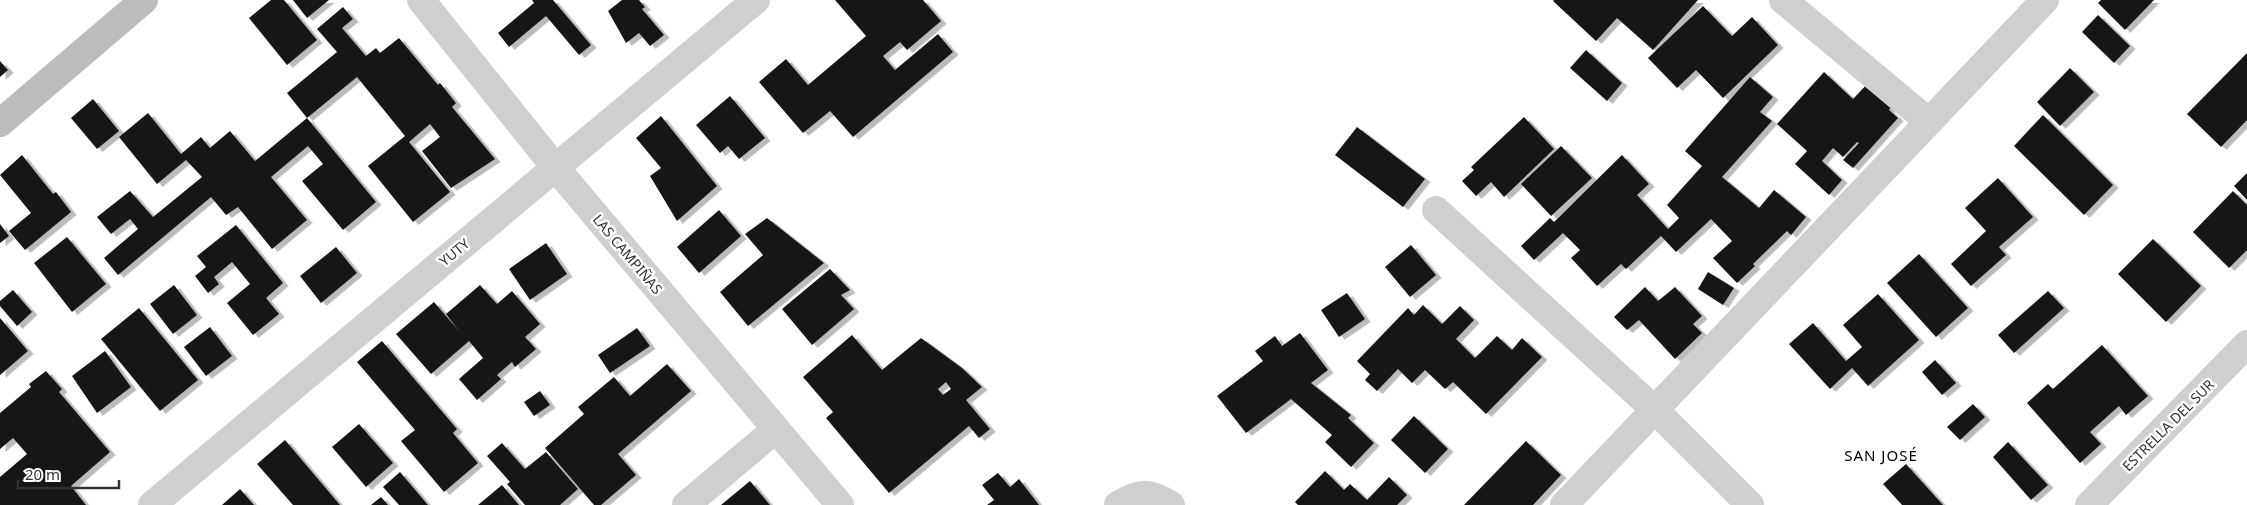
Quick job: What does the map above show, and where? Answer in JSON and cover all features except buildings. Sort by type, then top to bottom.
[{"type":"main road","points":[[0,123],[144,0]]},
{"type":"street","name":"LAS CAMPIÑAS","points":[[421,0],[556,168],[840,505]]},
{"type":"street","name":"YUTY","points":[[152,505],[756,0]]},
{"type":"street","points":[[1784,0],[1928,122]]},
{"type":"street","points":[[1564,505],[2045,0]]},
{"type":"street","points":[[1436,210],[1655,410],[1750,505]]},
{"type":"street","name":"ESTRELLA DEL SUR","points":[[2089,505],[2247,344]]},
{"type":"street","points":[[686,505],[776,429]]},
{"type":"street","points":[[1118,505],[1133,496],[1146,494],[1171,505]]},
{"type":"district","name":"SAN JOSÉ","points":[[1881,455]]}]
